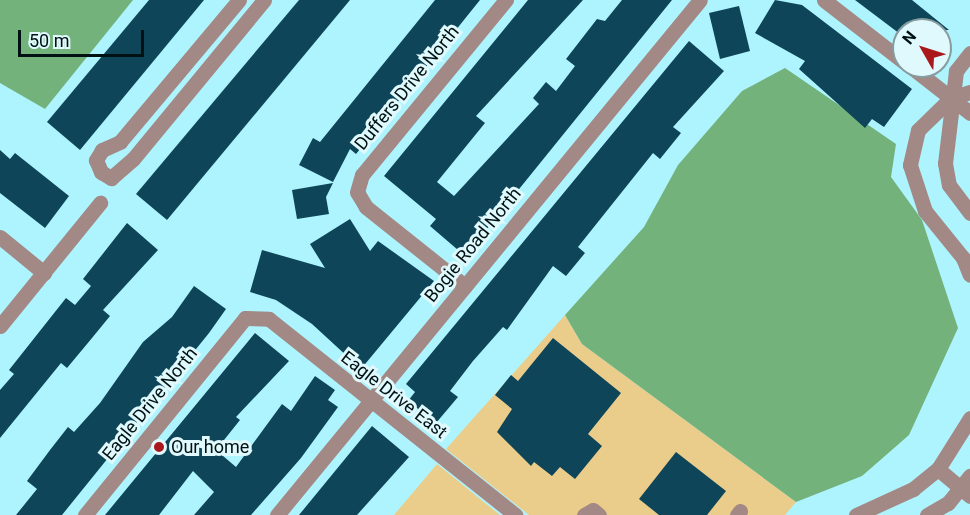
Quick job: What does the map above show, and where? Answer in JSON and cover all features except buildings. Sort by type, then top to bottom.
[{"type":"street","points":[[239,0],[120,142],[102,150],[96,160],[101,172],[111,178],[133,159],[264,0]]},
{"type":"street","name":"Duffers Drive North","points":[[465,286],[366,207],[357,192],[362,175],[506,0]]},
{"type":"street","name":"Bogie Road North","points":[[277,515],[700,0]]},
{"type":"street","points":[[824,0],[892,53]]},
{"type":"street","points":[[970,53],[956,71],[945,164],[949,185],[970,213]]},
{"type":"street","points":[[925,78],[970,113]]},
{"type":"street","points":[[970,92],[951,98],[918,130],[910,165],[925,210],[963,258],[970,275]]},
{"type":"street","points":[[0,326],[100,203]]},
{"type":"street","points":[[0,237],[44,273]]},
{"type":"street","name":"Eagle Drive East","points":[[244,318],[269,319],[515,515]]},
{"type":"street","name":"Eagle Drive North","points":[[85,515],[244,318]]},
{"type":"street","points":[[856,515],[913,489],[938,469],[970,418]]},
{"type":"street","points":[[938,469],[966,493]]},
{"type":"street","points":[[927,515],[966,493],[970,476]]},
{"type":"street","points":[[584,515],[593,510],[599,515]]},
{"type":"shaded area","points":[[0,0],[133,0],[45,109],[0,83]]},
{"type":"shaded area","points":[[785,68],[896,144],[891,177],[922,220],[958,328],[909,435],[862,476],[796,502],[582,344],[565,315],[644,227],[678,165],[742,91]]},
{"type":"shaded area","points":[[565,315],[582,344],[796,502],[785,515],[529,515],[446,449]]},
{"type":"shaded area","points":[[437,464],[500,515],[394,515]]},
{"type":"place","name":"Our home","points":[[159,447]]}]
